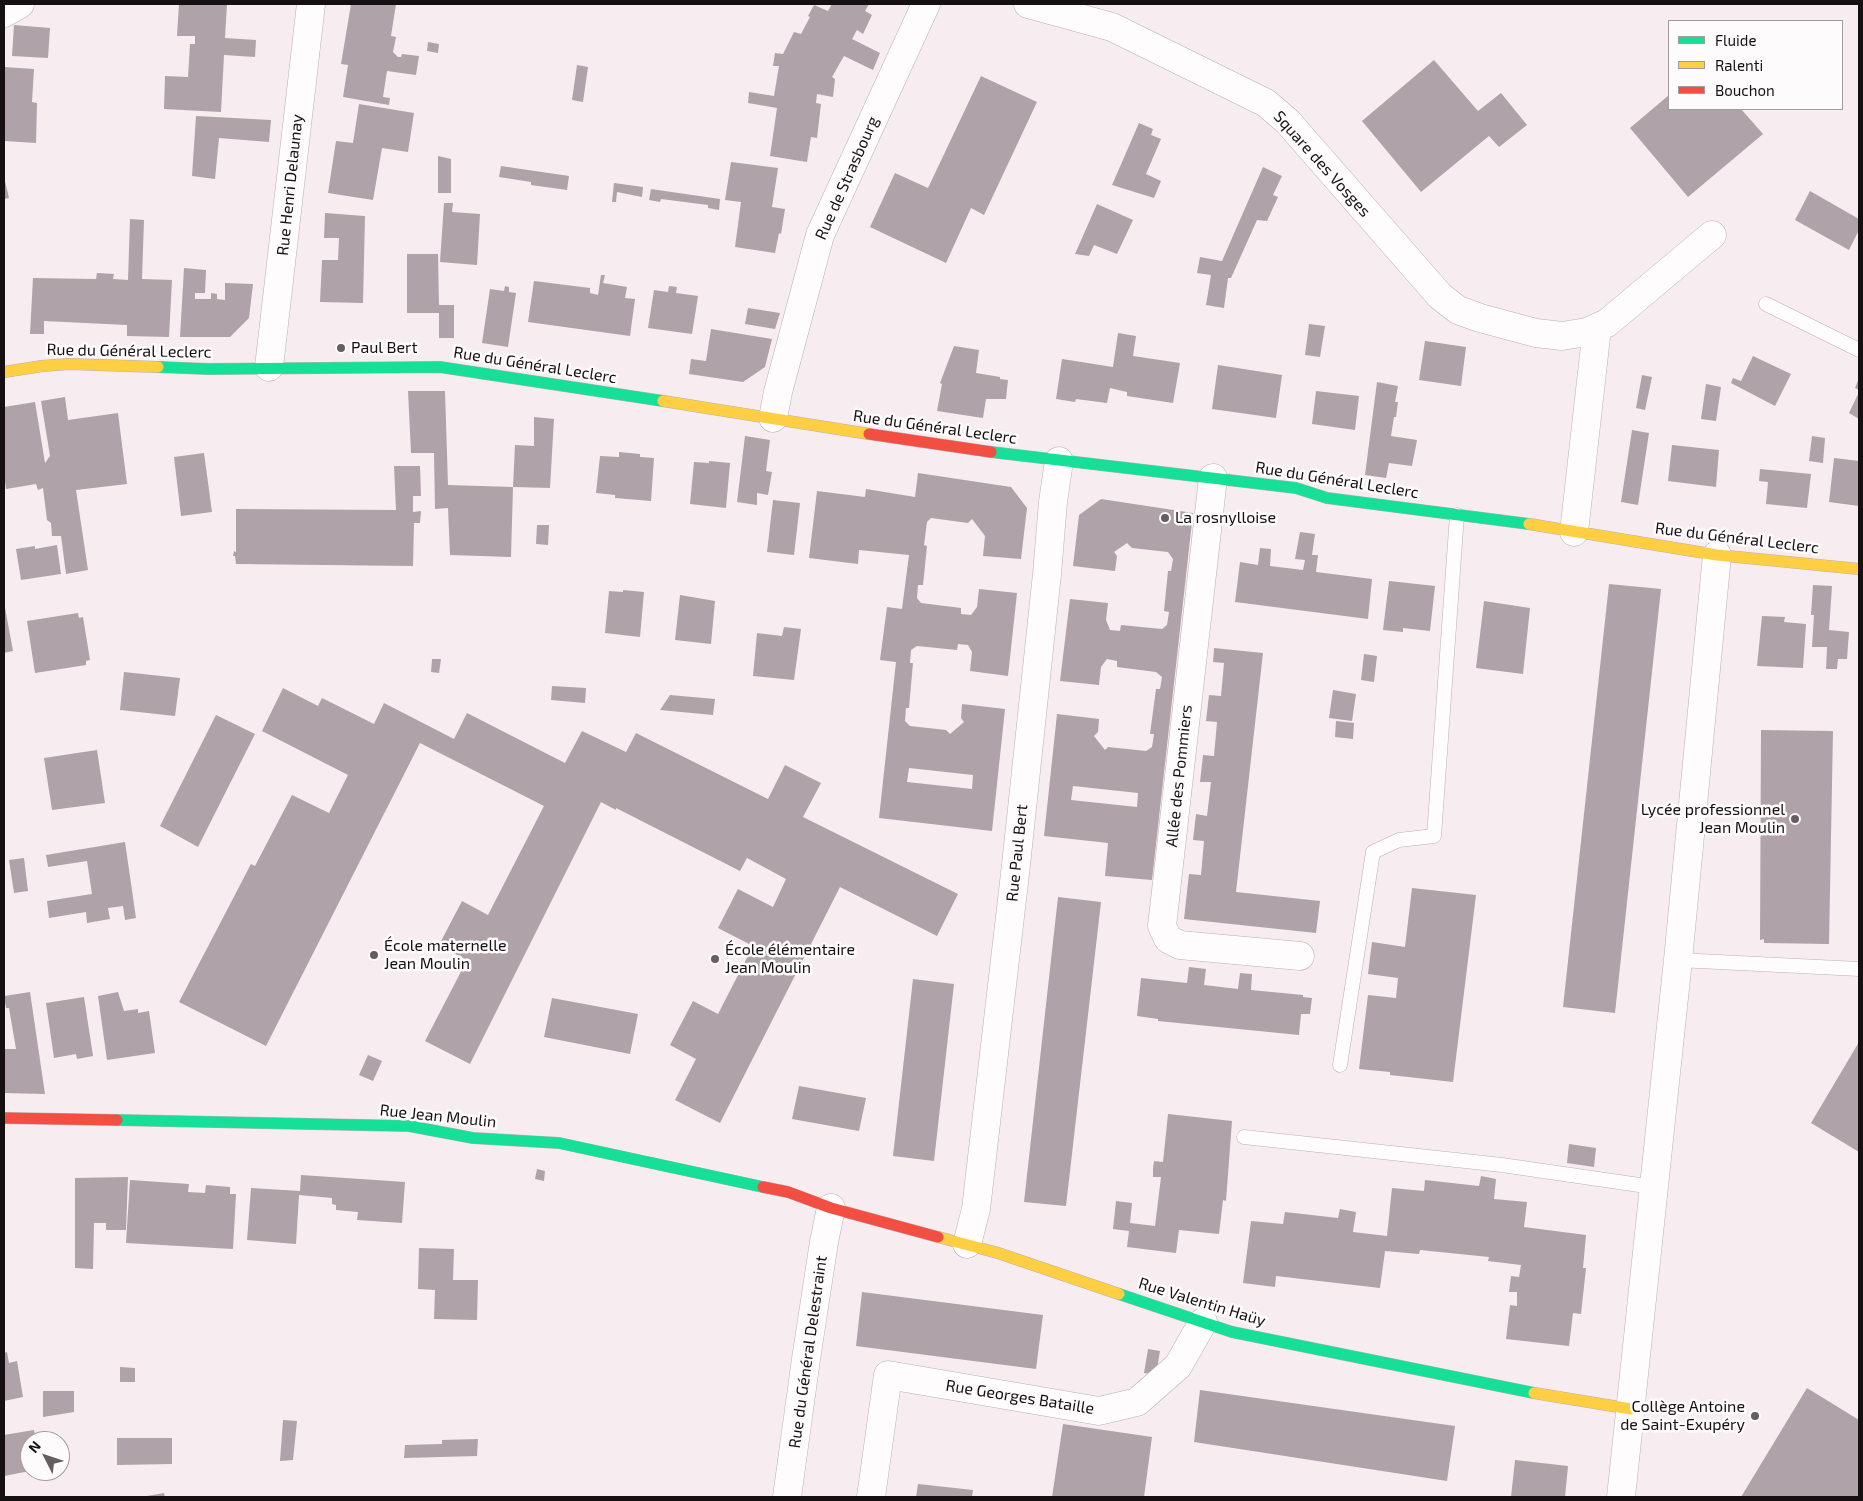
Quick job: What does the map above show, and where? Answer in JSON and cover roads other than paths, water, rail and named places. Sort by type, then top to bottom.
[{"type":"main road","name":"Rue du Général Leclerc","points":[[4,372],[69,364],[208,369],[269,367],[440,368],[899,439],[1059,461],[1296,488],[1327,498],[1574,532],[1717,555],[1766,558],[1859,569]]},
{"type":"main road","name":"Rue Jean Moulin","points":[[4,1118],[409,1126],[473,1138],[559,1142],[788,1192],[831,1208]]},
{"type":"main road","name":"Rue Valentin Haüy","points":[[831,1208],[967,1244],[1232,1332],[1569,1400],[1631,1409]]},
{"type":"street","points":[[4,13],[20,4]]},
{"type":"street","name":"Rue Henri Delaunay","points":[[269,367],[310,4]]},
{"type":"street","name":"Rue de Strasbourg","points":[[773,418],[778,392],[820,235],[926,4]]},
{"type":"street","name":"Square des Vosges","points":[[1028,4],[1112,27],[1266,103],[1288,122],[1440,296],[1458,310],[1480,318],[1536,333],[1562,336],[1587,332],[1607,323],[1712,235]]},
{"type":"street","points":[[1574,532],[1596,328]]},
{"type":"street","name":"Rue Paul Bert","points":[[967,1244],[976,1209],[1018,846],[1053,502],[1059,461]]},
{"type":"street","name":"Allée des Pommiers","points":[[1213,478],[1162,926],[1168,939],[1180,946],[1300,956]]},
{"type":"street","points":[[1621,1497],[1678,960],[1717,555]]},
{"type":"street","name":"Rue du Général Delestraint","points":[[787,1497],[815,1300],[831,1208]]},
{"type":"street","name":"Rue Georges Bataille","points":[[871,1497],[888,1375],[1099,1412],[1137,1402],[1178,1366],[1203,1322]]},
{"type":"lane","points":[[1766,304],[1859,350]]},
{"type":"lane","points":[[1340,1065],[1373,852],[1399,840],[1434,836],[1457,515]]},
{"type":"lane","points":[[1678,960],[1859,969]]},
{"type":"lane","points":[[1244,1137],[1502,1165],[1653,1187]]},
{"type":"place","name":"Paul Bert","points":[[341,348]]},
{"type":"place","name":"La rosnylloise","points":[[1165,518]]},
{"type":"place","name":"Lycée professionnel Jean Moulin","points":[[1795,819]]},
{"type":"place","name":"École maternelle Jean Moulin","points":[[374,955]]},
{"type":"place","name":"École élémentaire Jean Moulin","points":[[715,959]]},
{"type":"place","name":"Collège Antoine de Saint-Exupéry","points":[[1755,1416]]}]
